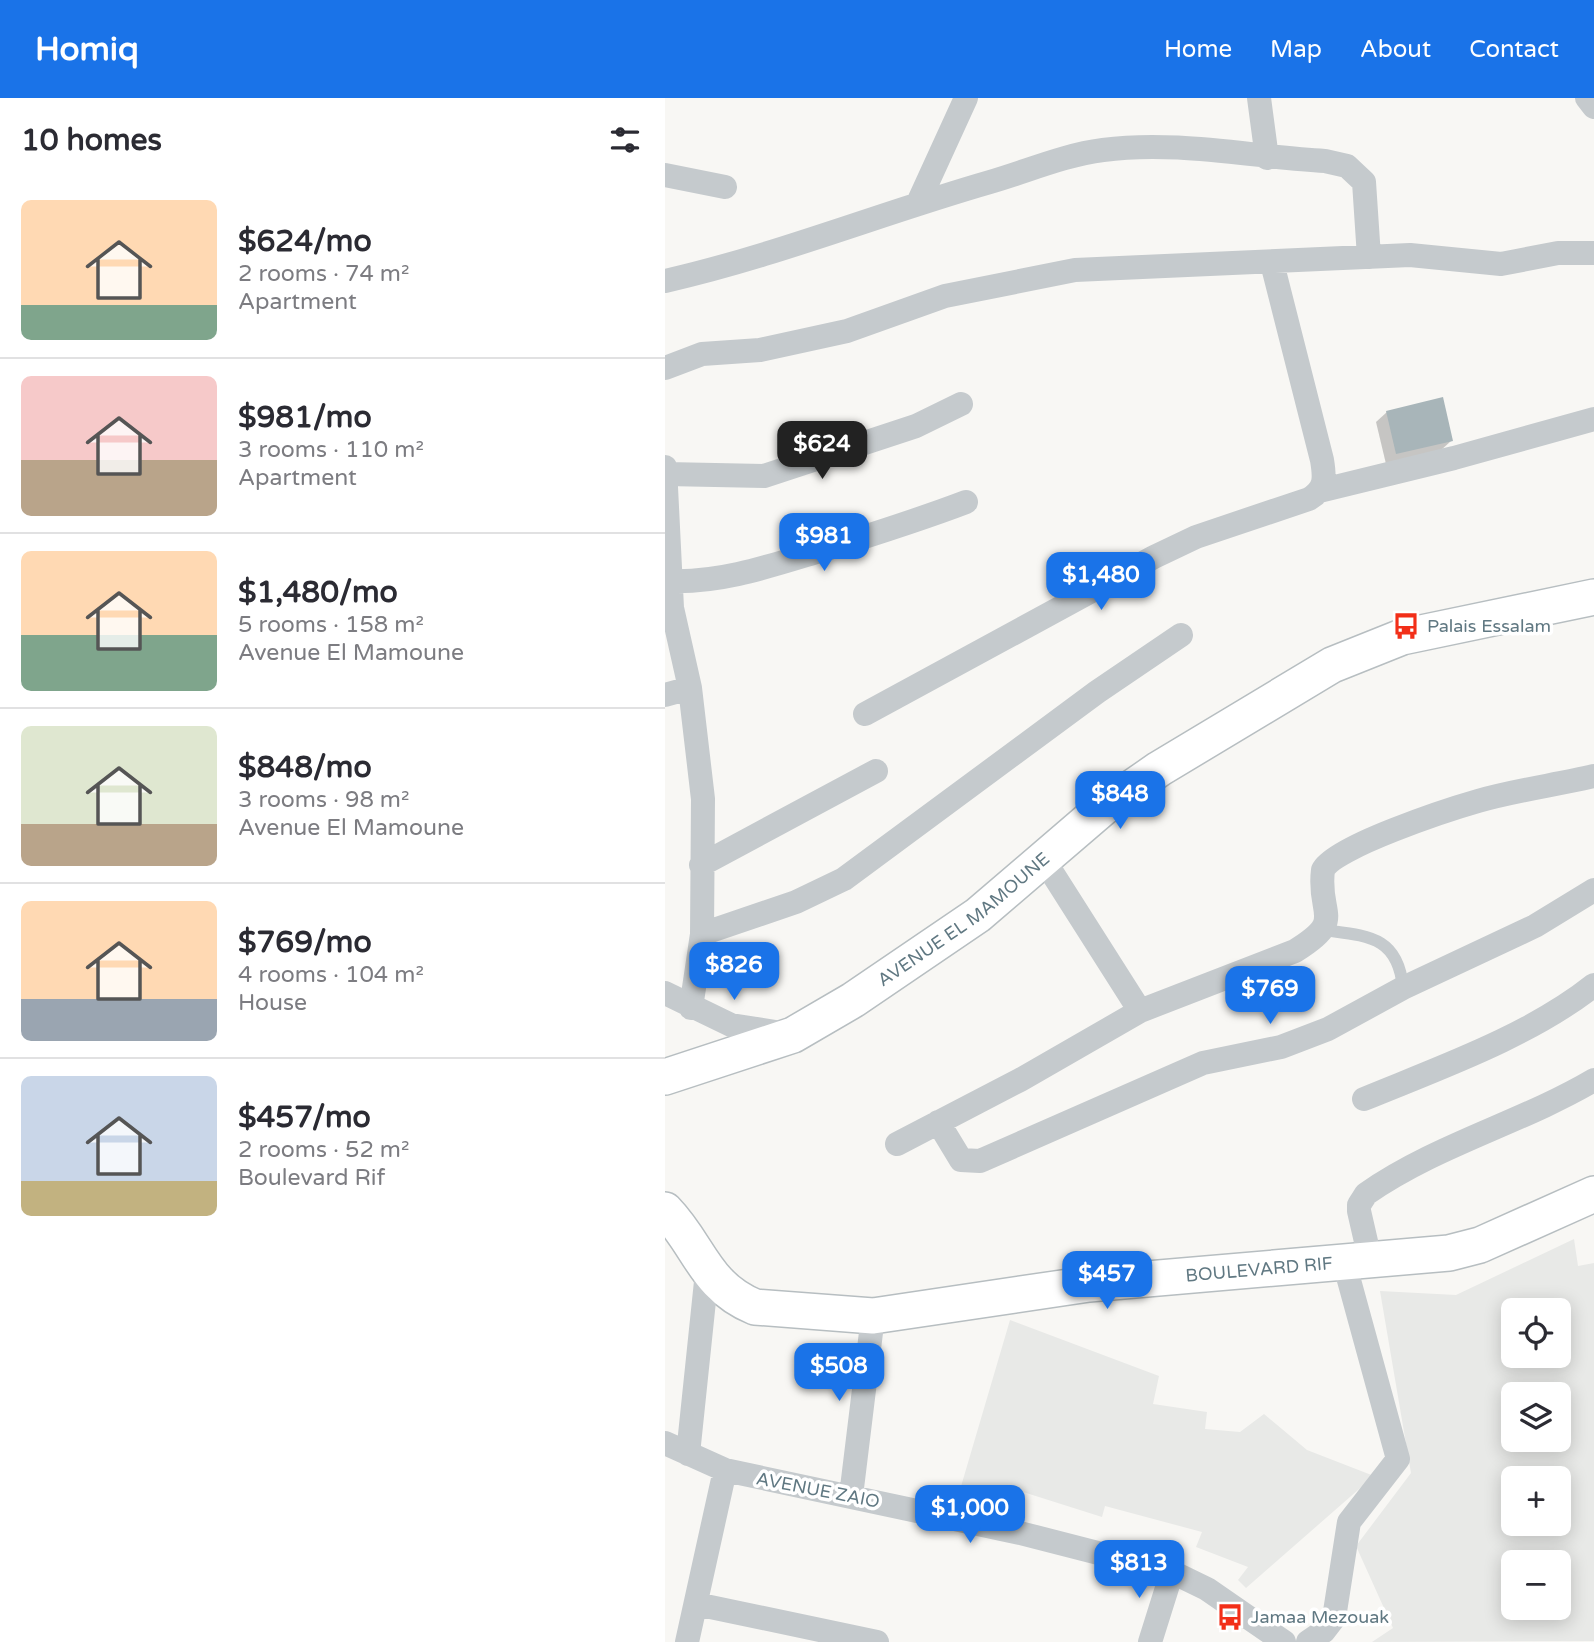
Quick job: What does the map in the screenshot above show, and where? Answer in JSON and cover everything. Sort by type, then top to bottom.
[{"type":"street","points":[[918,203],[967,98]]},
{"type":"street","points":[[1259,98],[1267,158]]},
{"type":"street","points":[[1587,98],[1594,107]]},
{"type":"street","points":[[665,281],[718,269],[918,203],[1060,160],[1103,150],[1150,147],[1325,161],[1347,166],[1359,174],[1366,191],[1369,257]]},
{"type":"street","points":[[665,175],[725,187]]},
{"type":"street","points":[[665,368],[702,354],[760,350],[847,331],[945,296],[1075,270],[1411,256],[1501,264],[1558,253],[1594,253]]},
{"type":"street","points":[[865,714],[1154,557],[1196,537],[1309,499],[1319,491],[1325,480],[1322,460],[1272,263]]},
{"type":"street","points":[[666,474],[764,476],[916,426],[961,404]]},
{"type":"street","points":[[1319,491],[1454,458],[1594,419]]},
{"type":"street","points":[[665,467],[672,608],[690,688],[703,799],[702,934],[691,1008]]},
{"type":"street","points":[[670,581],[703,581],[755,570],[912,522],[966,502]]},
{"type":"street","name":"AVENUE EL MAMOUNE","points":[[665,1077],[793,1035],[853,1000],[978,915],[1104,807],[1159,769],[1332,665],[1402,637],[1594,597]]},
{"type":"street","points":[[702,934],[796,902],[844,879],[1097,692],[1181,635]]},
{"type":"street","points":[[665,695],[690,688]]},
{"type":"street","points":[[701,865],[876,771]]},
{"type":"street","points":[[897,1144],[1140,1011],[1295,951],[1315,940],[1324,930],[1327,914],[1323,870],[1334,857],[1387,834],[1481,800],[1594,776]]},
{"type":"street","points":[[1044,860],[1140,1011]]},
{"type":"street","points":[[938,1122],[961,1160],[980,1161],[1203,1063],[1303,1040],[1403,988],[1535,926],[1594,890]]},
{"type":"street","points":[[1364,1099],[1451,1063],[1515,1031],[1594,985]]},
{"type":"street","points":[[665,993],[691,1008],[731,1025],[793,1035]]},
{"type":"street","points":[[1308,1642],[1324,1631],[1334,1618],[1352,1515],[1389,1475],[1398,1459],[1357,1261],[1359,1205],[1366,1194],[1454,1146],[1551,1104],[1594,1080]]},
{"type":"street","name":"BOULEVARD RIF","points":[[665,1210],[707,1272],[731,1296],[755,1307],[873,1315],[1089,1284],[1449,1253],[1480,1245],[1594,1194]]},
{"type":"street","points":[[688,1454],[707,1272]]},
{"type":"street","points":[[851,1496],[873,1315]]},
{"type":"street","name":"AVENUE ZAIO","points":[[665,1443],[725,1470],[1032,1536],[1172,1572],[1207,1589],[1284,1642]]},
{"type":"street","points":[[687,1642],[725,1470]]},
{"type":"street","points":[[1150,1642],[1172,1572]]},
{"type":"street","points":[[696,1604],[872,1642]]},
{"type":"lane","points":[[1324,930],[1366,938],[1392,951],[1401,965],[1403,988]]},
{"type":"shaded area","points":[[1574,1239],[1578,1266],[1594,1263],[1594,1641],[1372,1642],[1393,1628],[1356,1546],[1411,1473],[1380,1291],[1456,1295]]},
{"type":"shaded area","points":[[1010,1320],[1159,1376],[1153,1404],[1207,1412],[1205,1429],[1240,1432],[1264,1414],[1307,1450],[1374,1476],[1246,1588],[1238,1580],[1248,1567],[1196,1547],[1202,1532],[1105,1506],[1102,1517],[1014,1489],[1014,1508],[957,1500]]},
{"type":"building","points":[[1443,397],[1453,441],[1396,454],[1386,411]]},
{"type":"place","name":"Palais Essalam","points":[[1406,626]]},
{"type":"place","name":"Jamaa Mezouak","points":[[1230,1617]]}]
